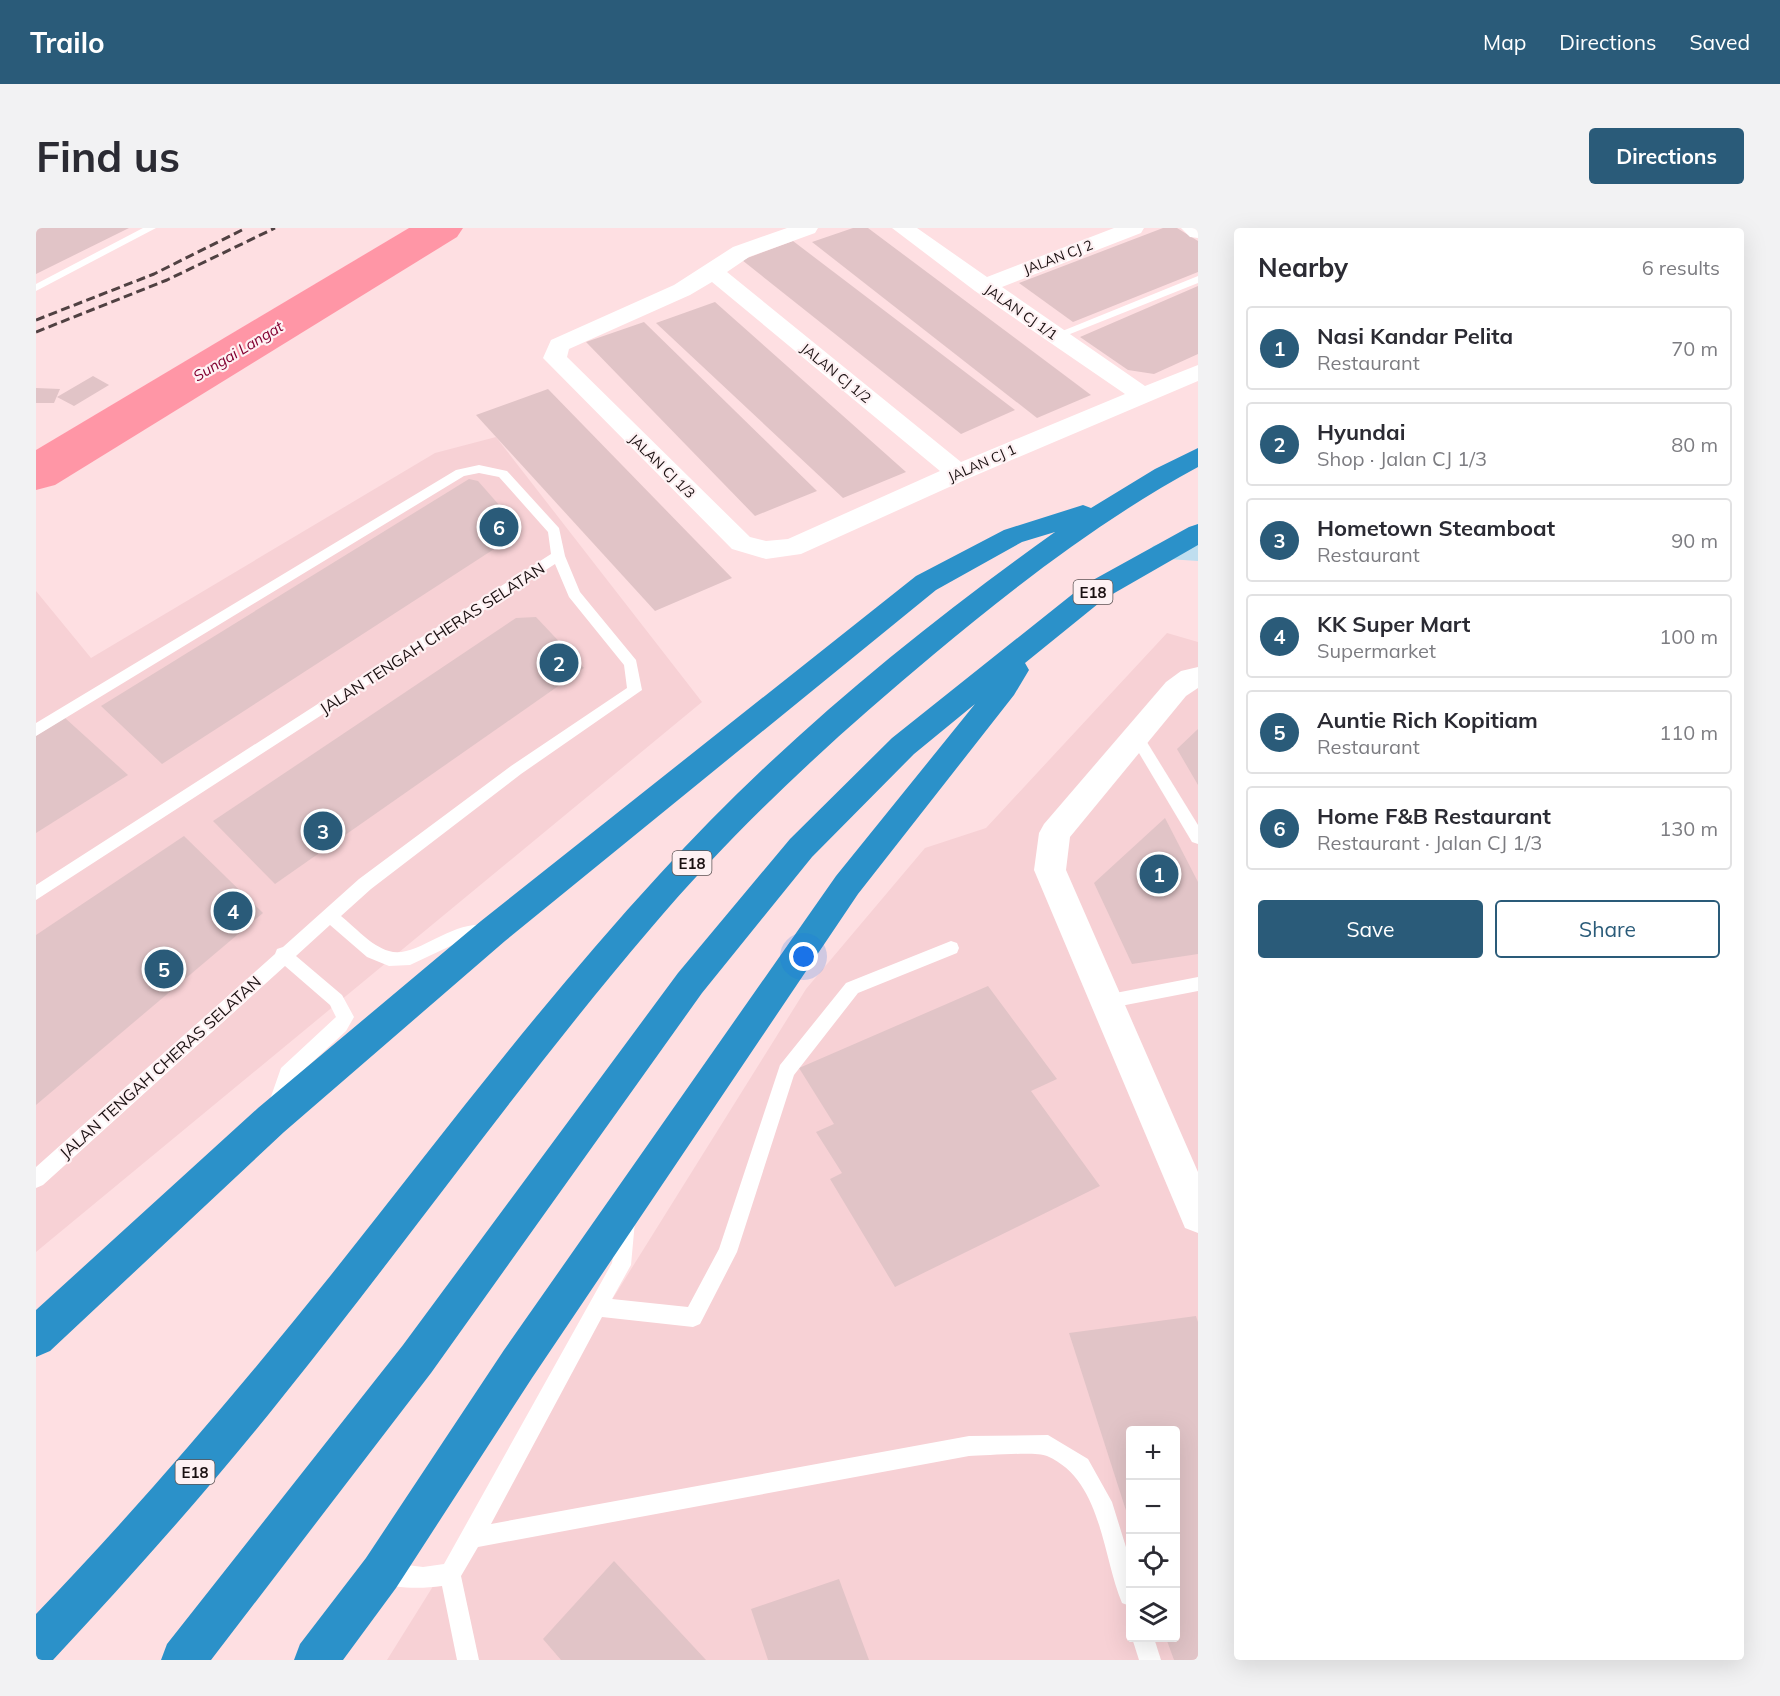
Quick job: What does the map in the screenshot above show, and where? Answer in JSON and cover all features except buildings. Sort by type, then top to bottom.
[{"type":"highway","name":"E18","points":[[36,1646],[208,1458],[344,1289],[507,1079],[640,918],[765,786],[872,688],[975,605],[1110,506],[1198,456]]},
{"type":"highway","points":[[36,1336],[271,1120],[493,932],[926,583],[1013,536],[1110,506]]},
{"type":"highway","name":"E18","points":[[183,1660],[417,1359],[690,983],[801,848],[903,746],[1094,592],[1198,533]]},
{"type":"highway","points":[[316,1660],[381,1573],[518,1364],[847,885],[1004,688],[1032,643]]},
{"type":"street","points":[[713,272],[741,252],[807,228]]},
{"type":"street","name":"JALAN CJ 1/1","points":[[903,228],[983,286],[1141,394]]},
{"type":"street","name":"JALAN CJ 2","points":[[983,286],[1133,228]]},
{"type":"street","points":[[1192,228],[1198,232]]},
{"type":"street","name":"JALAN CJ 1/3","points":[[713,272],[682,290],[559,345],[555,358],[741,543],[766,550]]},
{"type":"street","name":"JALAN CJ 1/2","points":[[713,272],[958,474]]},
{"type":"street","name":"JALAN CJ 1","points":[[766,550],[792,548],[1141,394],[1198,372]]},
{"type":"street","points":[[1162,552],[1198,552]]},
{"type":"street","points":[[1198,677],[1191,678],[1176,689],[1137,738],[1054,833],[1050,870],[1198,1215]]},
{"type":"lane","points":[[36,288],[151,228]]},
{"type":"lane","points":[[1056,336],[1198,279]]},
{"type":"lane","points":[[36,730],[460,473],[479,469],[503,474],[554,531],[558,556]]},
{"type":"lane","name":"JALAN TENGAH CHERAS SELATAN","points":[[36,893],[558,556],[574,594],[631,664],[635,690],[516,770],[364,884],[36,1179]]},
{"type":"lane","points":[[1137,738],[1198,838]]},
{"type":"lane","points":[[330,916],[373,952],[389,959],[404,960],[459,934],[493,932]]},
{"type":"lane","points":[[599,1306],[693,1317],[727,1252],[786,1071],[852,988],[951,948]]},
{"type":"lane","points":[[271,1120],[287,1074],[340,1026],[345,1017],[336,1000],[284,954]]},
{"type":"lane","points":[[1106,1002],[1198,984]]},
{"type":"lane","points":[[468,1660],[450,1574],[472,1538],[572,1350],[621,1264],[629,1203]]},
{"type":"lane","points":[[472,1538],[969,1446],[1048,1445],[1081,1466],[1105,1509],[1129,1588]]},
{"type":"lane","points":[[381,1573],[423,1578],[450,1574]]},
{"type":"lane","points":[[1144,1642],[1150,1660]]},
{"type":"shaded area","points":[[496,437],[702,702],[36,1252],[36,591],[91,658],[435,453]]},
{"type":"shaded area","points":[[1167,633],[1198,642],[1198,1660],[387,1660],[806,989],[925,848],[986,828]]},
{"type":"waterway","name":"Sungai Langat","points":[[36,473],[441,228]]},
{"type":"railway","points":[[36,320],[154,274],[246,228]]},
{"type":"railway","points":[[36,332],[167,280],[275,228]]},
{"type":"place","name":"Home F&B Restaurant","points":[[499,527]]},
{"type":"place","name":"Hyundai","points":[[559,663]]},
{"type":"place","name":"Hometown Steamboat","points":[[323,831]]},
{"type":"place","name":"Nasi Kandar Pelita","points":[[1159,874]]},
{"type":"place","name":"KK Super Mart","points":[[233,911]]},
{"type":"place","name":"Auntie Rich Kopitiam","points":[[164,969]]}]
